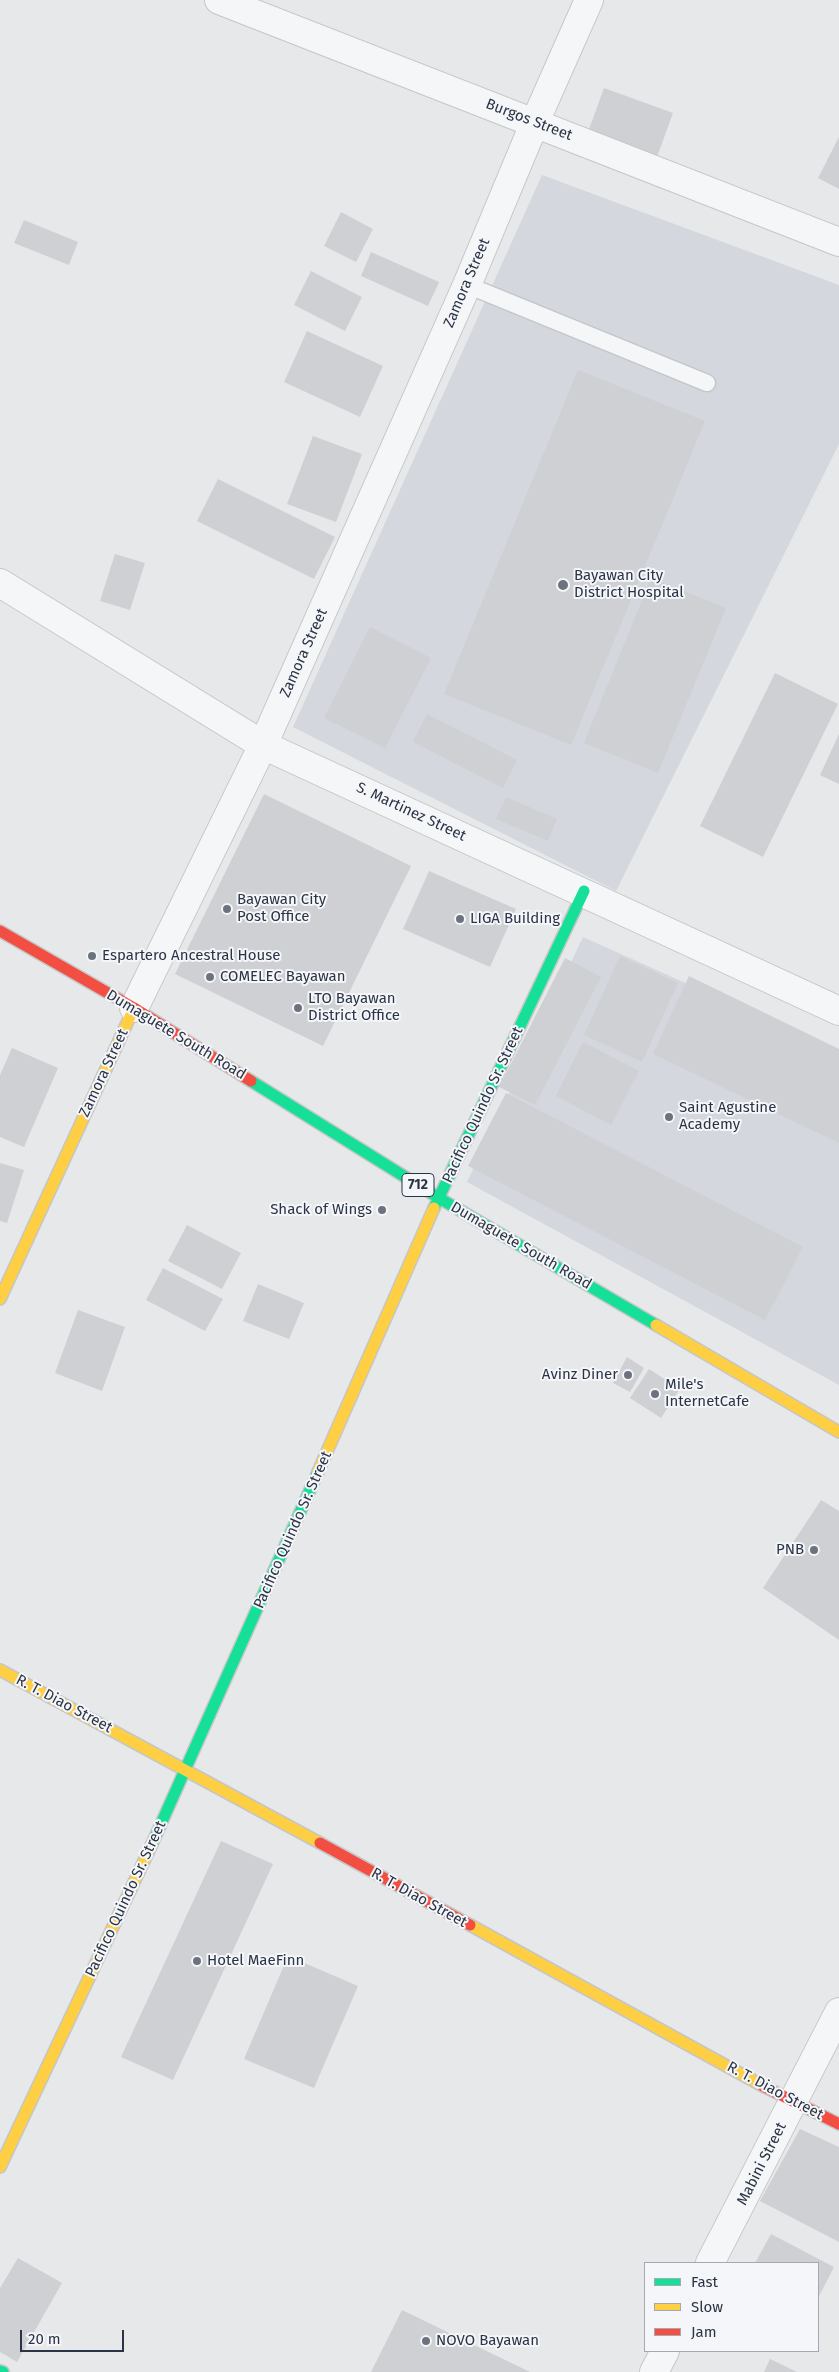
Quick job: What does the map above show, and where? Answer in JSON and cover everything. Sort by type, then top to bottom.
[{"type":"main road","name":"Pacifico Quindo Sr. Street","points":[[0,2167],[187,1770],[439,1198],[584,892]]},
{"type":"main road","name":"Dumaguete South Road","points":[[0,931],[134,1008],[439,1198],[839,1432]]},
{"type":"main road","name":"Zamora Street","points":[[0,1298],[134,1008]]},
{"type":"main road","name":"R. T. Diao Street","points":[[0,1670],[187,1770],[794,2103],[839,2124]]},
{"type":"street","name":"Burgos Street","points":[[218,0],[839,242]]},
{"type":"street","name":"Zamora Street","points":[[134,1008],[263,745],[467,285],[535,122],[589,0]]},
{"type":"street","name":"S. Martinez Street","points":[[0,583],[263,745],[839,1011]]},
{"type":"street","name":"Mabini Street","points":[[711,2262],[794,2103],[839,2012]]},
{"type":"street","points":[[654,2372],[664,2352]]},
{"type":"lane","points":[[467,285],[707,383]]},
{"type":"shaded area","name":"Bayawan City District Hospital","points":[[542,175],[839,285],[839,444],[616,891],[293,727]]},
{"type":"shaded area","name":"Saint Agustine Academy","points":[[583,937],[839,1052],[839,1385],[467,1182]]},
{"type":"building","points":[[604,88],[673,113],[657,157],[588,132]]},
{"type":"building","points":[[839,137],[839,189],[818,178]]},
{"type":"building","points":[[341,212],[373,229],[356,262],[324,246]]},
{"type":"building","points":[[24,220],[78,242],[69,265],[14,243]]},
{"type":"building","points":[[371,252],[439,282],[428,306],[361,276]]},
{"type":"building","points":[[311,271],[362,297],[345,331],[294,305]]},
{"type":"building","points":[[307,331],[383,366],[360,417],[284,382]]},
{"type":"building","points":[[578,370],[705,421],[571,745],[444,694]]},
{"type":"building","points":[[313,436],[362,454],[336,522],[287,504]]},
{"type":"building","points":[[218,479],[335,537],[314,579],[197,521]]},
{"type":"building","points":[[115,554],[145,563],[130,610],[100,601]]},
{"type":"building","points":[[651,578],[726,608],[658,773],[584,743]]},
{"type":"building","points":[[370,627],[431,658],[385,748],[324,718]]},
{"type":"building","points":[[775,673],[838,704],[763,857],[700,826]]},
{"type":"building","points":[[427,714],[517,760],[503,788],[413,742]]},
{"type":"building","points":[[839,734],[839,784],[820,775]]},
{"type":"building","points":[[264,794],[411,866],[323,1046],[175,974]]},
{"type":"building","points":[[506,797],[557,819],[548,841],[496,819]]},
{"type":"building","name":"LIGA Building","points":[[429,871],[516,909],[490,967],[403,929]]},
{"type":"building","points":[[620,956],[678,983],[642,1062],[584,1035]]},
{"type":"building","points":[[565,958],[601,977],[535,1105],[499,1087]]},
{"type":"building","points":[[689,976],[839,1049],[839,1143],[653,1054]]},
{"type":"building","points":[[583,1042],[639,1071],[611,1125],[556,1096]]},
{"type":"building","points":[[12,1048],[58,1068],[24,1147],[0,1137],[0,1075]]},
{"type":"building","points":[[506,1093],[803,1247],[765,1320],[468,1166]]},
{"type":"building","points":[[0,1163],[24,1170],[7,1223],[0,1221]]},
{"type":"building","points":[[187,1225],[241,1253],[222,1289],[168,1261]]},
{"type":"building","points":[[163,1268],[223,1299],[205,1331],[146,1300]]},
{"type":"building","points":[[258,1284],[304,1303],[289,1339],[243,1321]]},
{"type":"building","points":[[78,1310],[125,1327],[102,1391],[55,1373]]},
{"type":"building","name":"Avinz Diner","points":[[627,1357],[644,1368],[630,1392],[613,1383]]},
{"type":"building","name":"Mile's InternetCafe","points":[[649,1369],[680,1389],[661,1418],[630,1398]]},
{"type":"building","name":"PNB","points":[[821,1500],[839,1511],[839,1640],[763,1588]]},
{"type":"building","name":"Hotel MaeFinn","points":[[221,1841],[273,1864],[173,2080],[121,2057]]},
{"type":"building","points":[[288,1956],[358,1986],[314,2088],[244,2059]]},
{"type":"building","points":[[800,2129],[839,2147],[839,2242],[760,2201]]},
{"type":"building","points":[[771,2234],[834,2267],[819,2296],[819,2262],[756,2262]]},
{"type":"building","points":[[18,2258],[62,2283],[17,2362],[0,2352],[0,2288]]},
{"type":"building","name":"NOVO Bayawan","points":[[402,2310],[530,2372],[371,2372]]},
{"type":"building","points":[[770,2359],[797,2372],[764,2372]]},
{"type":"traffic: fast","points":[[434,1208],[584,891]]},
{"type":"traffic: fast","points":[[251,1081],[439,1198],[656,1325]]},
{"type":"traffic: fast","points":[[152,1844],[318,1472]]},
{"type":"traffic: slow","points":[[0,1299],[134,1008]]},
{"type":"traffic: slow","points":[[318,1472],[434,1208]]},
{"type":"traffic: slow","points":[[656,1325],[839,1432]]},
{"type":"traffic: slow","points":[[0,1670],[320,1843]]},
{"type":"traffic: slow","points":[[0,2167],[152,1844]]},
{"type":"traffic: slow","points":[[470,1925],[763,2086]]},
{"type":"traffic: jam","points":[[0,931],[134,1008],[251,1081]]},
{"type":"traffic: jam","points":[[320,1843],[470,1925]]},
{"type":"traffic: jam","points":[[763,2086],[839,2124]]},
{"type":"place","name":"Bayawan City District Hospital","points":[[563,585]]},
{"type":"place","name":"Bayawan City Post Office","points":[[227,909]]},
{"type":"place","name":"LIGA Building","points":[[460,919]]},
{"type":"place","name":"Espartero Ancestral House","points":[[92,956]]},
{"type":"place","name":"COMELEC Bayawan","points":[[210,977]]},
{"type":"place","name":"LTO Bayawan District Office","points":[[298,1008]]},
{"type":"place","name":"Saint Agustine Academy","points":[[669,1117]]},
{"type":"place","name":"Shack of Wings","points":[[382,1210]]},
{"type":"place","name":"Avinz Diner","points":[[628,1375]]},
{"type":"place","name":"Mile's InternetCafe","points":[[655,1394]]},
{"type":"place","name":"PNB","points":[[814,1550]]},
{"type":"place","name":"Hotel MaeFinn","points":[[197,1961]]},
{"type":"place","name":"NOVO Bayawan","points":[[426,2341]]}]
